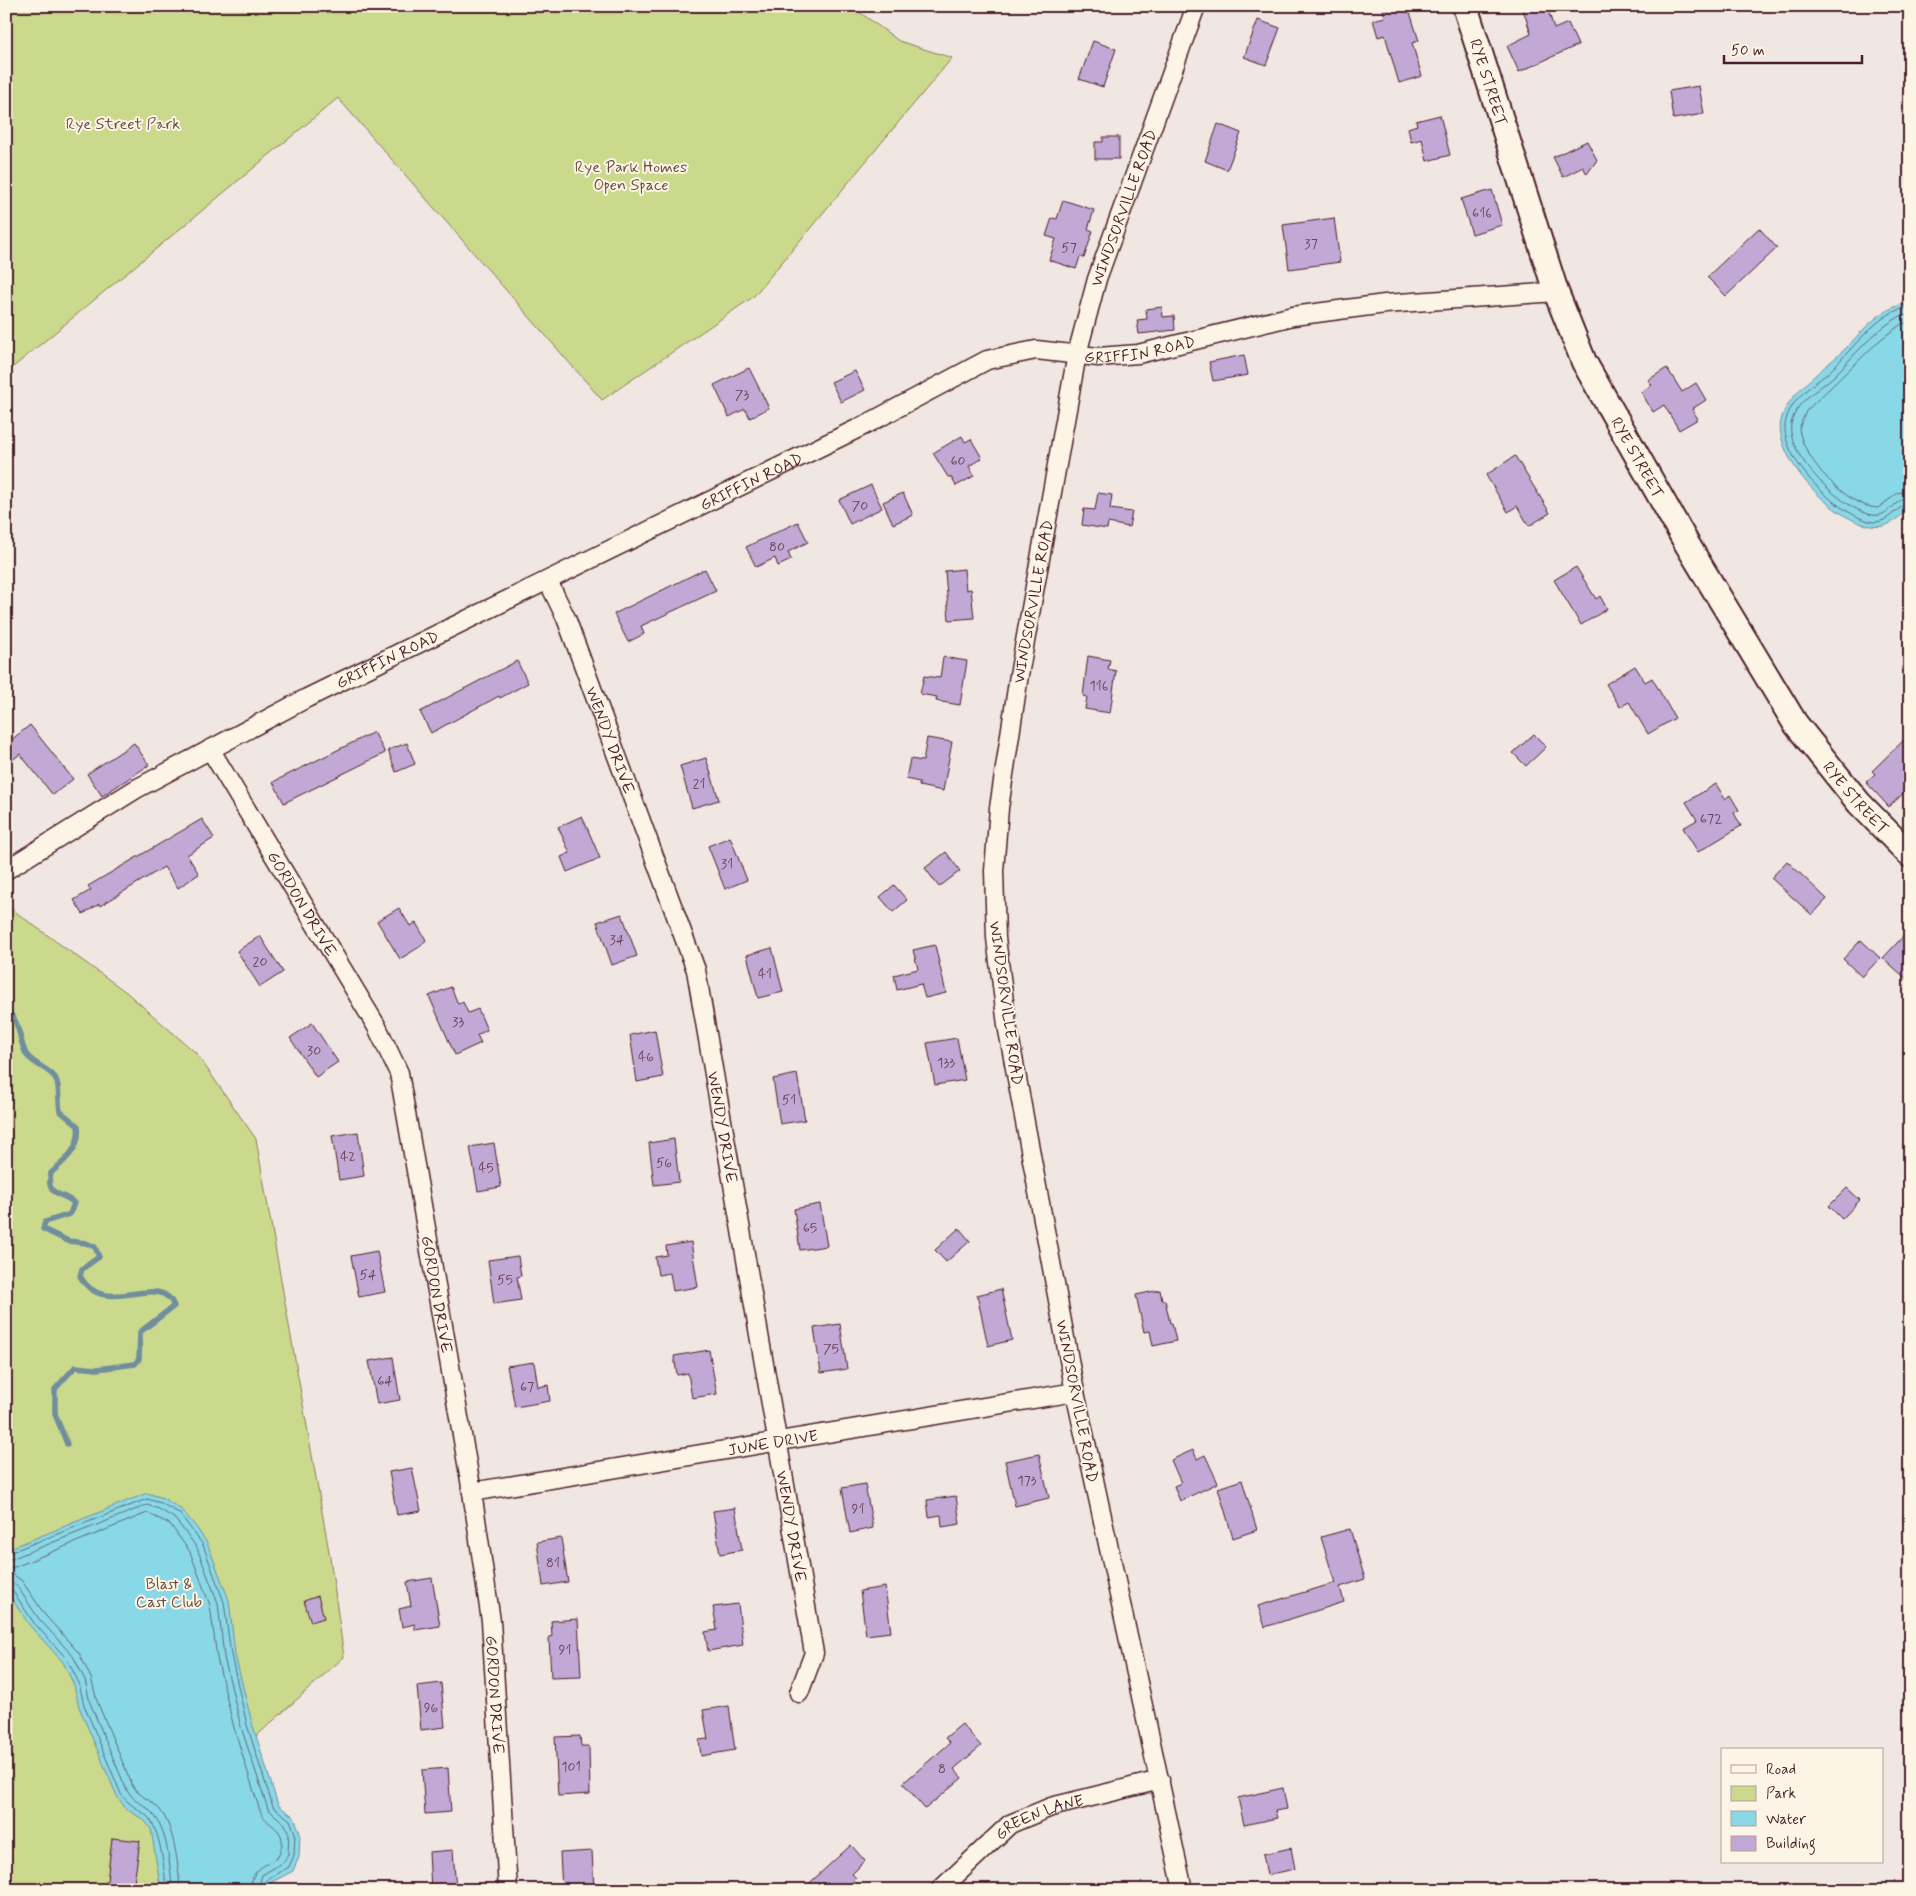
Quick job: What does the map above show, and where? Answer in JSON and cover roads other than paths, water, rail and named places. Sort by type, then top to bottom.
[{"type":"street","name":"WINDSORVILLE ROAD","points":[[1184,1890],[1075,1392],[1007,1024],[996,938],[994,871],[999,808],[1019,675],[1077,354],[1097,279],[1196,6]]},
{"type":"street","name":"RYE STREET","points":[[1464,6],[1556,292],[1584,362],[1687,544],[1795,724],[1860,803],[1910,855]]},
{"type":"street","name":"GRIFFIN ROAD","points":[[6,870],[136,789],[210,748],[307,698],[867,424],[987,360],[1017,352],[1036,350],[1116,358],[1293,316],[1385,304],[1556,292]]},
{"type":"street","name":"WENDY DRIVE","points":[[548,580],[566,618],[696,970],[814,1653],[799,1693]]},
{"type":"street","name":"GORDON DRIVE","points":[[210,748],[377,1027],[399,1073],[472,1492],[491,1621],[508,1890]]},
{"type":"street","name":"JUNE DRIVE","points":[[472,1492],[1075,1392]]},
{"type":"street","name":"GREEN LANE","points":[[940,1890],[1010,1824],[1051,1806],[1160,1780]]},
{"type":"water","points":[[1910,304],[1910,506],[1898,518],[1887,525],[1867,525],[1848,518],[1830,505],[1812,489],[1797,470],[1786,451],[1781,433],[1782,417],[1793,398],[1801,389],[1875,319],[1891,308]]},
{"type":"water","points":[[147,1493],[163,1498],[182,1510],[196,1527],[207,1543],[229,1600],[235,1655],[252,1723],[278,1805],[294,1817],[300,1833],[299,1857],[293,1871],[270,1883],[269,1890],[161,1890],[151,1829],[144,1820],[126,1809],[117,1796],[79,1707],[74,1685],[63,1662],[30,1626],[6,1590],[6,1551]]},
{"type":"waterway","points":[[6,1011],[11,1014],[17,1024],[26,1054],[50,1072],[56,1079],[60,1111],[78,1126],[75,1147],[67,1158],[51,1173],[50,1181],[50,1186],[56,1193],[74,1203],[70,1214],[45,1222],[43,1229],[68,1241],[86,1243],[95,1247],[99,1257],[82,1269],[80,1276],[90,1289],[103,1294],[117,1296],[157,1292],[167,1296],[174,1306],[140,1332],[139,1359],[135,1364],[97,1369],[75,1367],[55,1389],[55,1414],[67,1444]]},
{"type":"park label","name":"Rye Street Park","points":[[123,123]]},
{"type":"park label","name":"Rye Park Homes Open Space","points":[[631,175]]},
{"type":"park label","name":"Blast & Cast Club","points":[[169,1592]]}]
